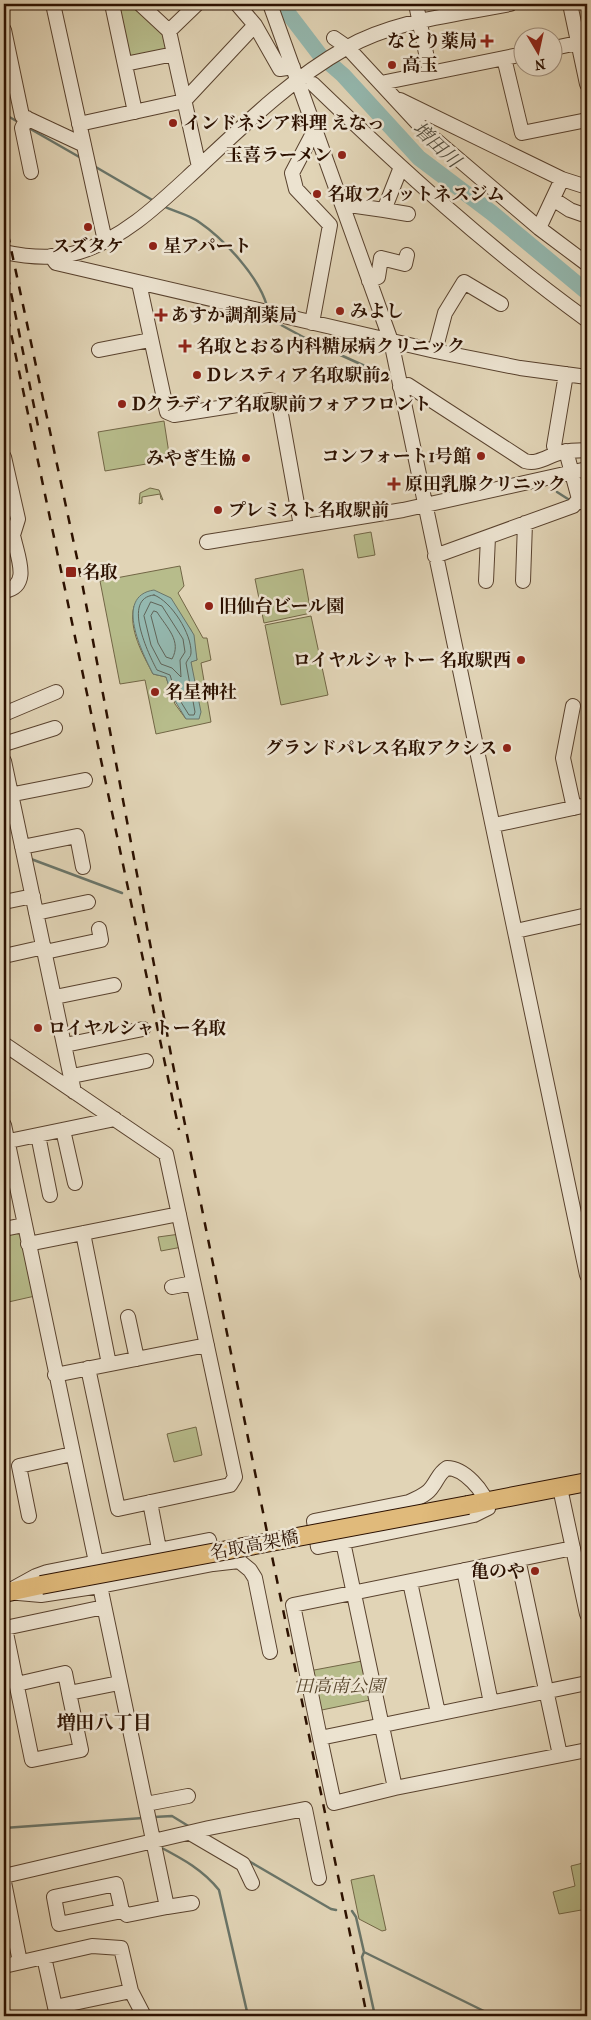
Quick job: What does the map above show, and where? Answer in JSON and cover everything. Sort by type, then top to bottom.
[{"type":"main road","name":"名取高架橋","points":[[5,1593],[587,1482]]},
{"type":"street","points":[[53,4],[106,241]]},
{"type":"street","points":[[112,4],[135,112]]},
{"type":"street","points":[[140,4],[169,31],[199,167]]},
{"type":"street","points":[[169,31],[197,4]]},
{"type":"street","points":[[237,4],[255,25],[280,69],[300,72],[401,167],[490,243],[587,320]]},
{"type":"street","points":[[270,4],[300,72],[304,98],[391,341],[435,556],[583,1231],[587,1275]]},
{"type":"street","points":[[416,4],[430,73]]},
{"type":"street","points":[[4,252],[51,256],[79,252],[106,241],[158,203],[300,72],[380,32],[510,4]]},
{"type":"street","points":[[570,4],[583,42],[587,84]]},
{"type":"street","points":[[79,124],[184,101],[255,25]]},
{"type":"street","points":[[4,30],[22,116],[25,122],[31,172]]},
{"type":"street","points":[[334,38],[394,97],[424,130],[539,228],[587,264]]},
{"type":"street","points":[[564,46],[583,42]]},
{"type":"street","points":[[125,64],[174,54]]},
{"type":"street","points":[[380,83],[514,56]]},
{"type":"street","points":[[504,58],[522,134],[587,120]]},
{"type":"street","points":[[304,98],[326,97]]},
{"type":"street","points":[[394,97],[562,179],[587,186]]},
{"type":"street","points":[[25,122],[85,150]]},
{"type":"street","points":[[312,323],[330,225],[296,189],[292,173],[311,137],[317,135]]},
{"type":"street","points":[[384,210],[401,167]]},
{"type":"street","points":[[539,228],[562,179]]},
{"type":"street","points":[[553,199],[587,216]]},
{"type":"street","points":[[342,204],[408,214]]},
{"type":"street","points":[[51,256],[56,263],[435,351],[520,368],[587,377]]},
{"type":"street","points":[[369,280],[378,277],[381,258],[405,263]]},
{"type":"street","points":[[435,351],[445,313],[464,282],[501,304]]},
{"type":"street","points":[[139,283],[165,408],[170,415],[270,400],[279,403],[301,526]]},
{"type":"street","points":[[99,350],[150,340]]},
{"type":"street","points":[[435,556],[579,503],[562,452],[554,446],[566,374]]},
{"type":"street","points":[[400,386],[408,385],[530,463],[550,458],[562,452],[587,450]]},
{"type":"street","points":[[4,457],[18,519],[8,532],[21,576],[19,584],[14,589],[4,591]]},
{"type":"street","points":[[206,542],[425,505],[587,469]]},
{"type":"street","points":[[523,581],[525,523]]},
{"type":"street","points":[[486,581],[488,537]]},
{"type":"street","points":[[4,714],[56,692]]},
{"type":"street","points":[[494,825],[581,807],[563,758],[573,706]]},
{"type":"street","points":[[4,744],[54,728]]},
{"type":"street","points":[[4,761],[7,795],[22,847],[74,1092]]},
{"type":"street","points":[[7,795],[85,780]]},
{"type":"street","points":[[22,847],[77,836],[82,867]]},
{"type":"street","points":[[4,902],[33,896]]},
{"type":"street","points":[[36,913],[88,902]]},
{"type":"street","points":[[516,931],[587,915]]},
{"type":"street","points":[[4,956],[101,940],[99,929]]},
{"type":"street","points":[[55,997],[114,985]]},
{"type":"street","points":[[65,1045],[143,1029]]},
{"type":"street","points":[[4,1044],[166,1154],[235,1477],[230,1485],[118,1509],[88,1368]]},
{"type":"street","points":[[72,1076],[146,1061]]},
{"type":"street","points":[[5,1142],[115,1119]]},
{"type":"street","points":[[4,1125],[5,1142],[96,1562]]},
{"type":"street","points":[[63,1130],[75,1183]]},
{"type":"street","points":[[38,1135],[50,1195]]},
{"type":"street","points":[[28,1244],[179,1214]]},
{"type":"street","points":[[4,1229],[24,1225]]},
{"type":"street","points":[[83,1234],[109,1364]]},
{"type":"street","points":[[172,1288],[193,1283]]},
{"type":"street","points":[[128,1318],[137,1359]]},
{"type":"street","points":[[55,1375],[207,1344]]},
{"type":"street","points":[[30,1516],[19,1466],[72,1454]]},
{"type":"street","points":[[447,1468],[459,1469],[487,1501],[488,1508],[474,1516],[318,1547],[314,1521],[409,1502],[431,1489],[441,1472],[447,1468]]},
{"type":"street","points":[[560,1488],[587,1614]]},
{"type":"street","points":[[150,1502],[159,1549]]},
{"type":"street","points":[[5,1593],[36,1576],[209,1540],[213,1564]]},
{"type":"street","points":[[344,1542],[395,1788]]},
{"type":"street","points":[[573,1548],[294,1605],[334,1803],[395,1788],[587,1750]]},
{"type":"street","points":[[518,1559],[560,1755]]},
{"type":"street","points":[[5,1593],[41,1595],[239,1561],[250,1570],[255,1578],[270,1652]]},
{"type":"street","points":[[464,1570],[491,1703]]},
{"type":"street","points":[[410,1582],[438,1714]]},
{"type":"street","points":[[100,1586],[167,1907]]},
{"type":"street","points":[[17,1684],[65,1673],[81,1750],[32,1760],[5,1629],[104,1607]]},
{"type":"street","points":[[69,1693],[119,1683]]},
{"type":"street","points":[[320,1738],[587,1683]]},
{"type":"street","points":[[148,1813],[188,1796]]},
{"type":"street","points":[[4,1876],[305,1809],[319,1878]]},
{"type":"street","points":[[196,1832],[243,1864],[252,1883]]},
{"type":"street","points":[[4,1882],[20,1962]]},
{"type":"street","points":[[122,1910],[59,1924],[54,1898],[116,1884],[122,1910],[127,1915],[192,1903]]},
{"type":"street","points":[[4,1966],[92,1946],[121,1948],[131,1991],[144,2016]]},
{"type":"street","points":[[44,1958],[56,2012],[131,1991]]},
{"type":"green space","points":[[116,4],[134,4],[165,32],[168,49],[132,59],[127,56]]},
{"type":"green space","points":[[164,421],[170,460],[105,471],[98,432]]},
{"type":"green space","points":[[150,488],[159,490],[163,500],[160,494],[142,497],[142,503],[139,504],[140,493]]},
{"type":"green space","points":[[371,532],[375,555],[358,558],[354,535]]},
{"type":"green space","points":[[180,566],[184,586],[178,593],[203,638],[207,638],[211,660],[201,663],[211,722],[156,734],[145,680],[120,684],[100,581]],"holes":[[[134,606],[185,622],[191,630],[197,660],[191,661],[186,719],[175,704],[166,677],[153,674],[141,650],[133,624]]]},
{"type":"green space","points":[[303,569],[311,613],[264,623],[255,579]]},
{"type":"green space","points":[[311,616],[328,695],[281,705],[265,625]]},
{"type":"green space","points":[[20,1230],[35,1296],[4,1303],[4,1233]]},
{"type":"green space","points":[[180,1234],[182,1247],[161,1251],[158,1237]]},
{"type":"green space","points":[[196,1427],[202,1455],[174,1462],[167,1434]]},
{"type":"green space","name":"田高南公園","points":[[362,1661],[370,1700],[317,1711],[309,1671]]},
{"type":"green space","points":[[587,1862],[587,1909],[559,1914],[553,1892],[575,1886],[571,1866]]},
{"type":"green space","points":[[374,1875],[386,1930],[382,1931],[359,1919],[351,1880]]},
{"type":"water","points":[[154,590],[171,598],[194,635],[197,660],[191,662],[201,712],[199,719],[186,719],[172,696],[166,677],[153,674],[138,640],[134,627],[133,614],[135,603],[142,595]]},
{"type":"waterway","name":"増田川","points":[[281,4],[320,55],[343,75],[419,158],[492,213],[587,292]]},
{"type":"waterway","points":[[4,114],[20,123]]},
{"type":"waterway","points":[[27,127],[81,158]]},
{"type":"waterway","points":[[94,166],[154,201]]},
{"type":"waterway","points":[[163,206],[195,219],[219,238],[249,271],[257,283],[267,306]]},
{"type":"waterway","points":[[270,319],[316,344],[385,375]]},
{"type":"waterway","points":[[557,492],[571,501]]},
{"type":"waterway","points":[[31,859],[122,893]]},
{"type":"waterway","points":[[154,1817],[172,1816],[190,1827]]},
{"type":"waterway","points":[[4,1828],[143,1818]]},
{"type":"waterway","points":[[160,1847],[199,1871],[219,1890],[248,2016]]},
{"type":"waterway","points":[[247,1860],[331,1909],[336,1910]]},
{"type":"waterway","points":[[352,1911],[356,1917],[364,1952],[494,2016]]},
{"type":"waterway","points":[[364,1952],[362,1957],[375,2016]]},
{"type":"railway","points":[[4,216],[80,572],[172,1060],[367,2016]]},
{"type":"railway","points":[[4,258],[38,426]]},
{"type":"railway","points":[[4,300],[179,1130]]},
{"type":"place","name":"なとり薬局","points":[[487,41]]},
{"type":"place","name":"高玉","points":[[392,65]]},
{"type":"place","name":"インドネシア料理 えなっ","points":[[173,123]]},
{"type":"place","name":"玉喜ラーメン","points":[[342,155]]},
{"type":"place","name":"名取フィットネスジム","points":[[317,194]]},
{"type":"place","name":"スズタケ","points":[[88,227]]},
{"type":"place","name":"星アパート","points":[[153,246]]},
{"type":"place","name":"みよし","points":[[340,311]]},
{"type":"place","name":"あすか調剤薬局","points":[[161,315]]},
{"type":"place","name":"名取とおる内科糖尿病クリニック","points":[[185,346]]},
{"type":"place","name":"Dレスティア名取駅前2","points":[[197,375]]},
{"type":"place","name":"Dクラディア名取駅前フォアフロント","points":[[122,404]]},
{"type":"place","name":"コンフォート1号館","points":[[481,456]]},
{"type":"place","name":"みやぎ生協","points":[[246,458]]},
{"type":"place","name":"原田乳腺クリニック","points":[[394,484]]},
{"type":"place","name":"プレミスト名取駅前","points":[[218,510]]},
{"type":"place","name":"名取","points":[[71,572]]},
{"type":"place","name":"旧仙台ビール園","points":[[209,606]]},
{"type":"place","name":"ロイヤルシャトー 名取駅西","points":[[521,660]]},
{"type":"place","name":"名星神社","points":[[155,692]]},
{"type":"place","name":"グランドパレス名取アクシス","points":[[507,748]]},
{"type":"place","name":"ロイヤルシャトー名取","points":[[38,1028]]},
{"type":"place","name":"亀のや","points":[[535,1571]]},
{"type":"district","name":"増田八丁目","points":[[104,1722]]}]
